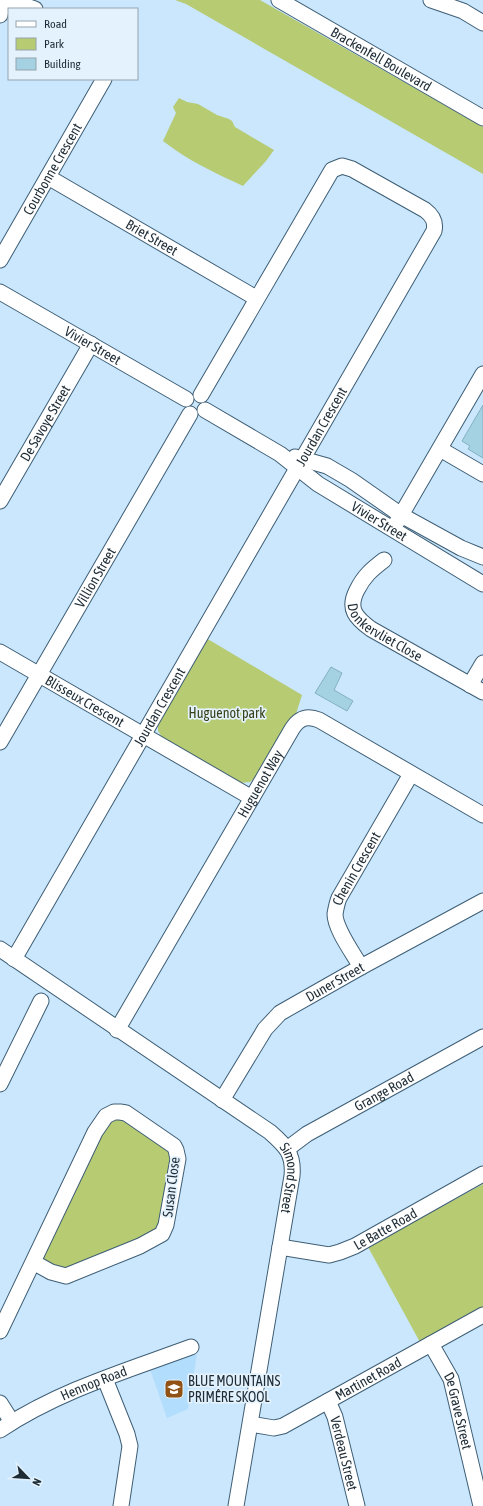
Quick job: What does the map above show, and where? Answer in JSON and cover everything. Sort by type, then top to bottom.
[{"type":"street","points":[[0,15],[3,0]]},
{"type":"street","points":[[8,0],[31,8]]},
{"type":"street","points":[[431,0],[463,11],[483,23]]},
{"type":"street","name":"Brackenfell Boulevard","points":[[286,2],[483,118]]},
{"type":"street","name":"Courbonne Crescent","points":[[0,260],[103,80]]},
{"type":"street","name":"Jourdan Crescent","points":[[14,959],[434,231],[435,224],[433,218],[425,210],[352,169],[345,166],[337,167],[330,172],[201,395]]},
{"type":"street","name":"Briet Street","points":[[48,177],[256,298]]},
{"type":"street","name":"Vivier Street","points":[[0,292],[186,399]]},
{"type":"street","name":"De Savoye Street","points":[[0,501],[90,344]]},
{"type":"street","points":[[393,529],[483,374]]},
{"type":"street","points":[[196,393],[201,395],[207,404],[205,410],[201,414],[190,414],[185,407],[186,399],[190,395],[196,393]]},
{"type":"street","name":"Vivier Street","points":[[205,410],[300,464],[318,484],[483,584]]},
{"type":"street","name":"Villion Street","points":[[0,742],[190,414]]},
{"type":"street","points":[[440,449],[483,474]]},
{"type":"street","name":"Vivier Street","points":[[300,464],[327,466],[401,514],[461,548],[483,557]]},
{"type":"street","name":"Donkervliet Close","points":[[384,560],[367,573],[352,599],[352,606],[355,613],[364,624],[477,688],[483,663]]},
{"type":"street","name":"Blisseux Crescent","points":[[0,652],[252,798]]},
{"type":"street","name":"Huguenot Way","points":[[117,1030],[292,729],[296,723],[304,718],[314,718],[319,720],[483,815]]},
{"type":"street","name":"Chenin Crescent","points":[[361,967],[338,926],[335,914],[336,907],[339,898],[411,774]]},
{"type":"street","name":"Duner Street","points":[[222,1100],[274,1018],[289,1007],[483,901]]},
{"type":"street","name":"Simond Street","points":[[0,949],[117,1030],[270,1132],[287,1149],[292,1163],[292,1170],[236,1506]]},
{"type":"street","points":[[0,1084],[40,1001]]},
{"type":"street","name":"Grange Road","points":[[287,1149],[307,1134],[483,1037]]},
{"type":"street","name":"Susan Close","points":[[0,1331],[95,1132],[106,1116],[114,1112],[126,1113],[174,1146],[178,1159],[166,1225],[162,1234],[140,1246],[66,1276],[51,1272],[33,1262]]},
{"type":"street","name":"Le Batte Road","points":[[280,1247],[326,1254],[340,1252],[355,1246],[483,1174]]},
{"type":"street","name":"Martinet Road","points":[[250,1424],[278,1428],[483,1315]]},
{"type":"street","name":"De Grave Street","points":[[431,1344],[451,1379],[481,1506]]},
{"type":"street","name":"Hennop Road","points":[[6,1426],[41,1406],[104,1379],[191,1347]]},
{"type":"street","points":[[104,1379],[127,1434],[130,1446],[121,1506]]},
{"type":"street","name":"Verdeau Street","points":[[328,1401],[335,1418],[357,1506]]},
{"type":"street","points":[[0,1402],[6,1426]]},
{"type":"shaded area","name":"BLUE MOUNTAINS PRIMÊRE SKOOL","points":[[197,1354],[188,1409],[167,1418],[150,1369]]},
{"type":"green space","points":[[175,0],[260,0],[483,127],[483,174],[186,4]]},
{"type":"green space","points":[[179,98],[187,102],[198,104],[217,115],[229,119],[235,127],[274,150],[243,186],[191,160],[163,141],[176,113],[173,107]]},
{"type":"green space","name":"Huguenot park","points":[[206,638],[302,695],[296,714],[288,721],[256,777],[250,782],[240,783],[162,737],[158,731],[158,723]]},
{"type":"green space","points":[[120,1116],[165,1144],[172,1156],[159,1229],[71,1270],[59,1270],[45,1262],[42,1254],[104,1124]]},
{"type":"green space","points":[[483,1184],[483,1310],[421,1344],[368,1247]]},
{"type":"building","points":[[483,405],[483,458],[468,449],[470,446],[462,441]]},
{"type":"building","points":[[331,667],[342,673],[334,690],[353,701],[347,711],[315,693]]},
{"type":"place","name":"BLUE MOUNTAINS PRIMÊRE SKOOL","points":[[174,1389]]}]
